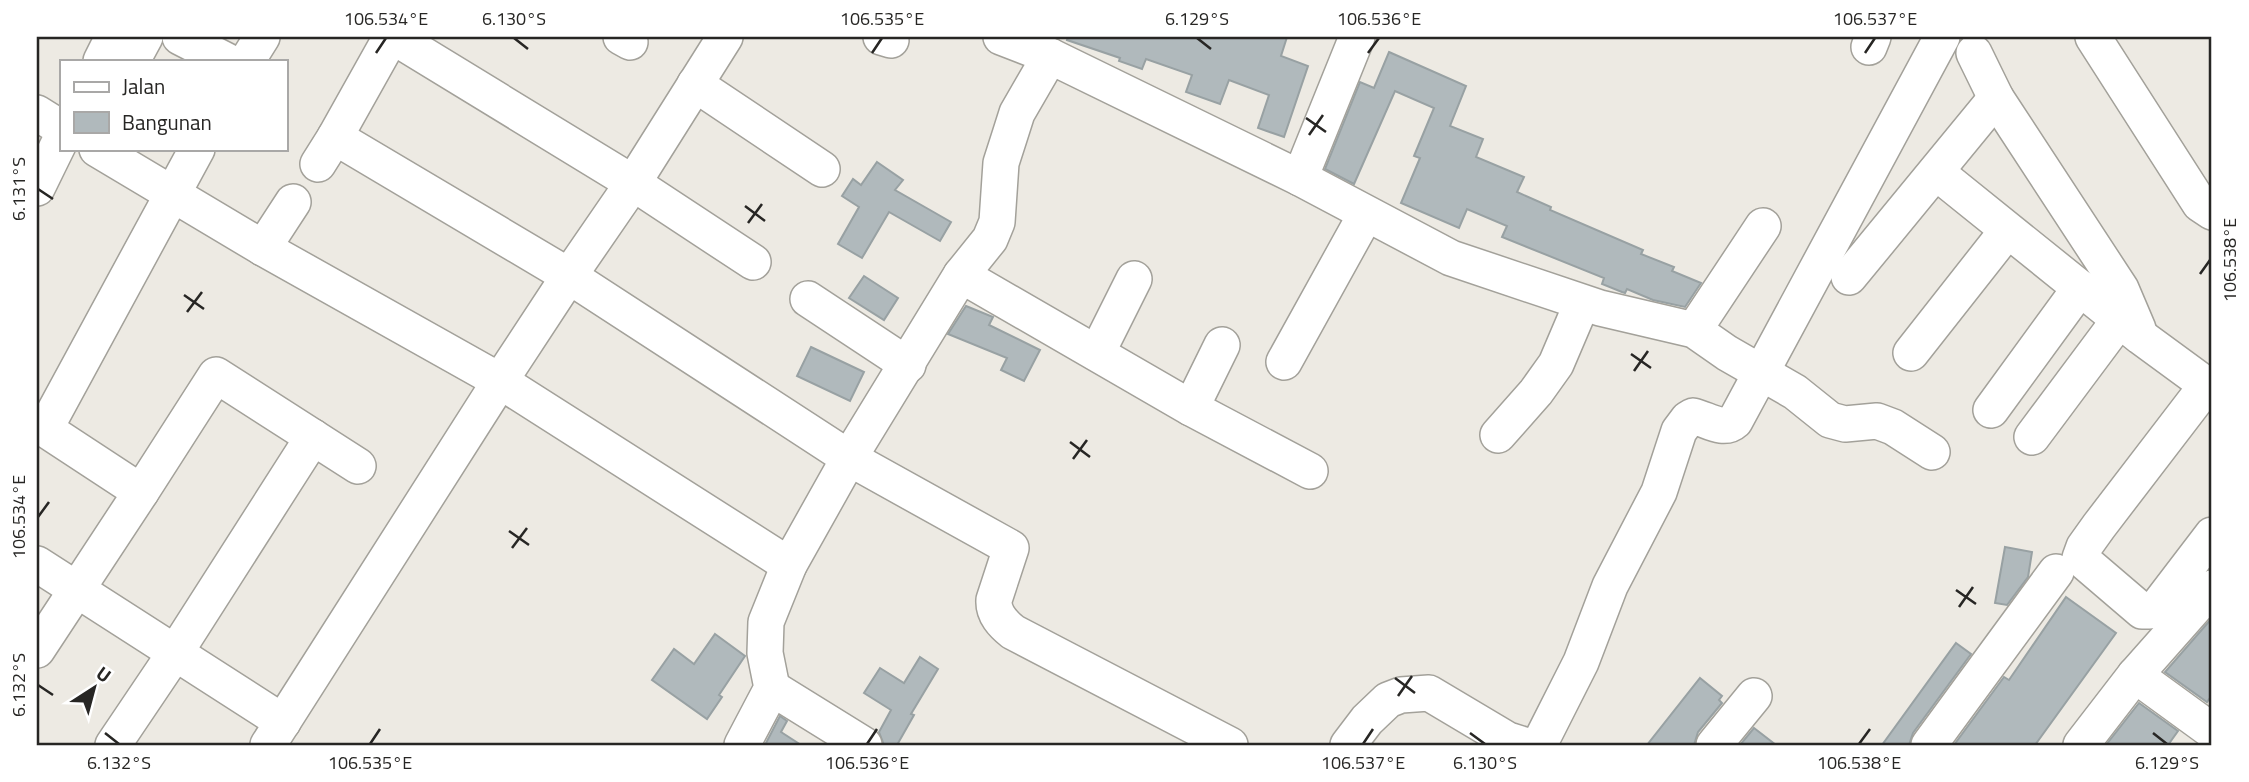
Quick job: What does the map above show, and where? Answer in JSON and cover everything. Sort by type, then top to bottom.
[{"type":"street","points":[[102,60],[113,37]]},
{"type":"street","points":[[133,60],[145,37]]},
{"type":"street","points":[[180,37],[225,60]]},
{"type":"street","points":[[248,60],[262,37]]},
{"type":"street","points":[[752,262],[633,183],[393,37],[327,151],[569,276],[849,458],[1011,548],[998,583],[993,607],[1001,622],[1013,632],[1230,745]]},
{"type":"street","points":[[37,564],[175,653],[275,734],[500,381],[633,183],[725,37]]},
{"type":"street","points":[[1001,37],[1049,56],[1300,178],[1451,258],[1582,303],[1694,330],[1727,353],[1795,392],[1830,420],[1845,424],[1877,421],[1893,427],[1932,452]]},
{"type":"street","points":[[1300,178],[1357,37]]},
{"type":"street","points":[[1539,745],[1581,662],[1610,586],[1659,492],[1679,431],[1688,419],[1694,416],[1723,426],[1732,425],[1941,37]]},
{"type":"street","points":[[2093,37],[2200,204],[2212,212]]},
{"type":"street","points":[[1974,53],[1996,98],[2121,289],[2131,328]]},
{"type":"street","points":[[742,745],[772,688],[765,653],[766,622],[789,565],[849,458],[961,275],[989,239],[997,222],[1001,163],[1017,113],[1049,56]]},
{"type":"street","points":[[695,84],[822,169]]},
{"type":"street","points":[[1849,277],[1996,98]]},
{"type":"street","points":[[37,114],[60,127]]},
{"type":"street","points":[[37,188],[60,141]]},
{"type":"street","points":[[99,150],[263,248],[500,381],[789,565]]},
{"type":"street","points":[[141,492],[41,426],[196,150]]},
{"type":"street","points":[[1936,172],[2131,328],[2205,375],[2084,547],[2080,558],[2142,611],[2150,611],[2157,607],[2212,535]]},
{"type":"street","points":[[263,248],[293,202]]},
{"type":"street","points":[[1284,362],[1366,214]]},
{"type":"street","points":[[1694,330],[1763,226]]},
{"type":"street","points":[[1911,353],[2007,231]]},
{"type":"street","points":[[961,275],[1191,408],[1310,471]]},
{"type":"street","points":[[1097,353],[1134,279]]},
{"type":"street","points":[[1991,410],[2080,288]]},
{"type":"street","points":[[808,299],[908,365]]},
{"type":"street","points":[[1498,435],[1536,392],[1556,364],[1582,303]]},
{"type":"street","points":[[2032,438],[2131,328]]},
{"type":"street","points":[[1191,408],[1222,345]]},
{"type":"street","points":[[37,650],[216,375],[358,466]]},
{"type":"street","points":[[113,745],[313,437]]},
{"type":"street","points":[[1928,745],[2056,572]]},
{"type":"street","points":[[2081,745],[2135,675],[2212,588]]},
{"type":"street","points":[[2135,675],[2212,732]]},
{"type":"street","points":[[772,688],[864,745]]},
{"type":"street","points":[[1348,745],[1367,720],[1388,700],[1401,695],[1429,692],[1508,740],[1524,745]]},
{"type":"street","points":[[1714,745],[1754,696]]},
{"type":"building","points":[[1068,37],[1287,37],[1281,56],[1308,66],[1284,137],[1258,128],[1269,95],[1229,80],[1220,104],[1186,92],[1192,75],[1146,59],[1142,69],[1119,61],[1120,58],[1067,40]]},
{"type":"building","points":[[1389,52],[1466,86],[1450,126],[1483,139],[1476,157],[1524,177],[1517,192],[1551,207],[1550,210],[1643,250],[1641,254],[1674,267],[1672,271],[1701,283],[1685,307],[1653,300],[1627,289],[1625,293],[1602,284],[1604,278],[1502,237],[1507,226],[1467,209],[1459,228],[1401,203],[1420,158],[1414,156],[1434,108],[1395,91],[1354,184],[1325,169],[1360,82],[1374,88]]},
{"type":"building","points":[[877,162],[903,180],[895,190],[951,222],[940,241],[889,212],[862,258],[838,244],[859,207],[842,196],[853,179],[861,185]]},
{"type":"building","points":[[864,276],[898,298],[884,320],[849,298]]},
{"type":"building","points":[[966,306],[993,317],[989,325],[1040,350],[1024,381],[1001,370],[1007,358],[948,334]]},
{"type":"building","points":[[811,347],[864,372],[850,401],[797,376]]},
{"type":"building","points":[[2005,547],[2032,552],[2028,577],[2007,605],[1995,603]]},
{"type":"building","points":[[2066,597],[2116,633],[2035,745],[1954,745],[2004,677],[2009,680]]},
{"type":"building","points":[[2212,618],[2212,695],[2207,702],[2165,672]]},
{"type":"building","points":[[715,634],[745,656],[719,695],[722,697],[707,719],[652,680],[674,649],[694,664]]},
{"type":"building","points":[[1956,643],[1971,654],[1913,733],[1909,745],[1882,745]]},
{"type":"building","points":[[920,657],[938,669],[911,714],[914,715],[897,745],[884,745],[879,732],[891,710],[864,693],[880,668],[904,683]]},
{"type":"building","points":[[1700,678],[1722,696],[1719,700],[1722,703],[1698,732],[1694,745],[1647,745]]},
{"type":"building","points":[[2139,703],[2178,731],[2168,745],[2106,745]]},
{"type":"building","points":[[780,716],[787,721],[781,732],[801,745],[765,745]]},
{"type":"building","points":[[1754,728],[1776,745],[1740,745]]}]
